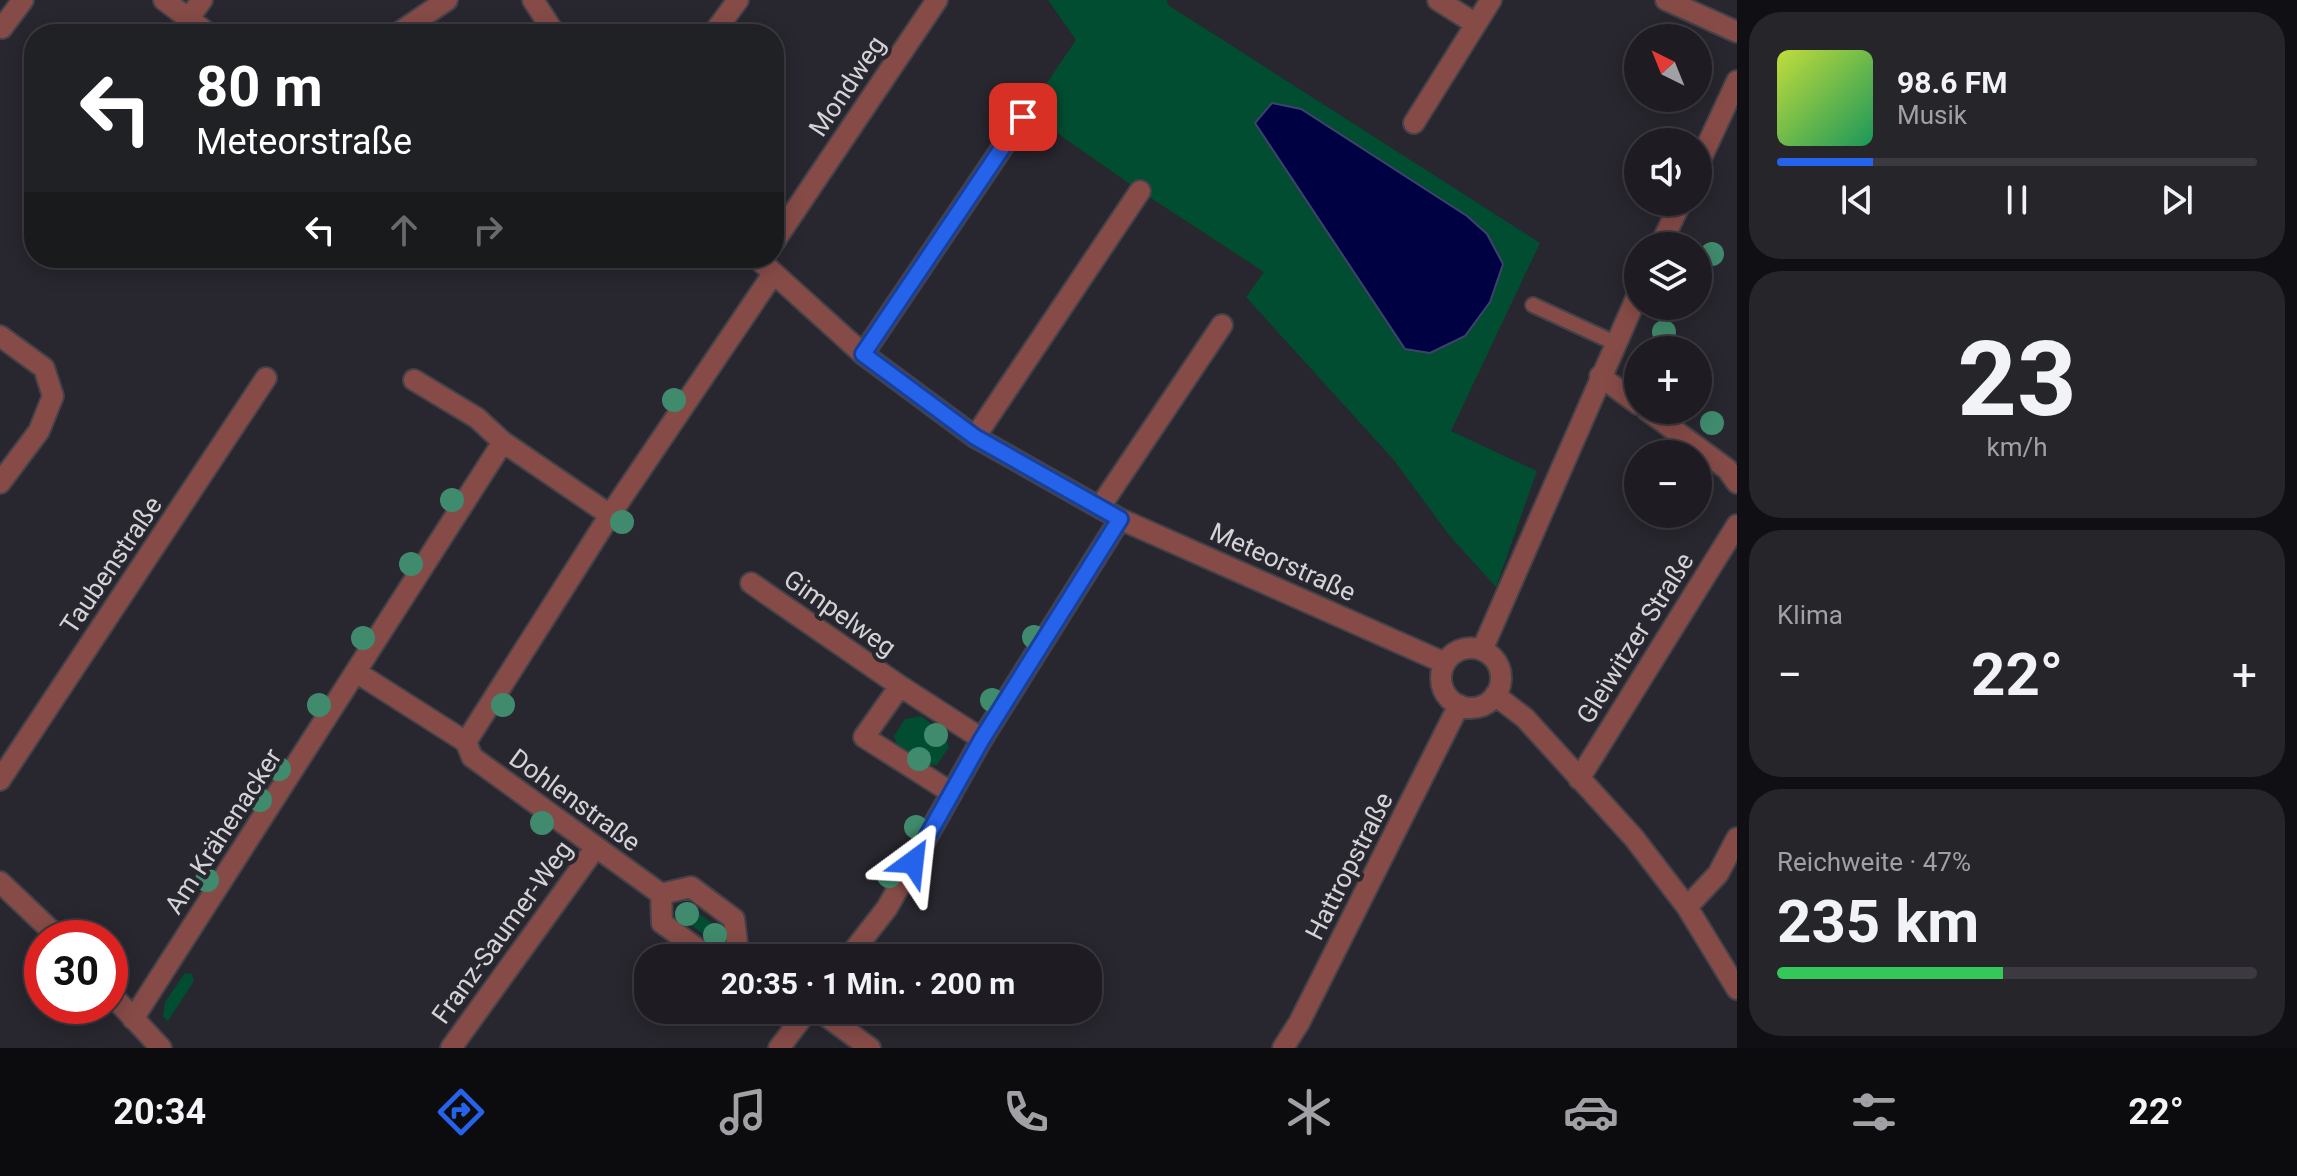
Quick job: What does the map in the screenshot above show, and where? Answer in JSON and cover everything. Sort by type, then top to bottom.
[{"type":"street","points":[[2,28],[23,0]]},
{"type":"street","points":[[164,0],[196,24]]},
{"type":"street","points":[[189,18],[202,0]]},
{"type":"street","points":[[412,24],[447,0]]},
{"type":"street","points":[[533,0],[549,24]]},
{"type":"street","points":[[720,24],[738,0]]},
{"type":"street","name":"Mondweg","points":[[784,227],[937,0]]},
{"type":"street","points":[[1438,0],[1476,24]]},
{"type":"street","points":[[1414,123],[1491,0]]},
{"type":"street","points":[[1666,0],[1737,32]]},
{"type":"street","points":[[1712,135],[1737,81]]},
{"type":"street","points":[[863,354],[1023,117]]},
{"type":"street","points":[[975,437],[1140,191]]},
{"type":"street","points":[[356,672],[466,742],[761,268]]},
{"type":"street","name":"Meteorstraße","points":[[769,268],[863,354],[975,437],[1120,519],[1445,663]]},
{"type":"street","points":[[1482,650],[1626,320]]},
{"type":"street","points":[[1100,507],[1222,325]]},
{"type":"street","points":[[0,336],[44,368],[53,396],[39,431],[0,483]]},
{"type":"street","points":[[1600,376],[1624,394]]},
{"type":"street","name":"Taubenstraße","points":[[0,780],[266,378]]},
{"type":"street","points":[[414,380],[477,418],[503,442],[610,515]]},
{"type":"street","points":[[1666,424],[1727,469],[1737,483]]},
{"type":"street","name":"Am Krähenacker","points":[[133,1019],[503,442]]},
{"type":"street","points":[[859,944],[887,908],[982,739],[1120,519]]},
{"type":"street","name":"Gleiwitzer Straße","points":[[1579,779],[1737,525]]},
{"type":"street","name":"Gimpelweg","points":[[751,583],[982,739]]},
{"type":"street","points":[[1482,650],[1490,655],[1500,670],[1499,687],[1495,695],[1479,707],[1459,705],[1444,692],[1441,682],[1445,663],[1457,651],[1482,650]]},
{"type":"street","name":"Gimpelweg","points":[[900,686],[864,737],[952,793]]},
{"type":"street","name":"Gleiwitzer Straße","points":[[1495,695],[1525,718],[1634,838],[1687,907],[1737,989]]},
{"type":"street","name":"Hattropstraße","points":[[1283,1048],[1299,1023],[1459,705]]},
{"type":"street","name":"Dohlenstraße","points":[[466,742],[472,757],[661,894]]},
{"type":"street","points":[[1687,907],[1718,874],[1737,838]]},
{"type":"street","name":"Franz-Saumer-Weg","points":[[451,1048],[596,847]]},
{"type":"street","points":[[0,882],[40,920]]},
{"type":"street","points":[[691,944],[662,923],[661,894],[691,887],[734,919],[740,944]]},
{"type":"street","points":[[128,1013],[161,1048]]},
{"type":"street","points":[[779,1048],[797,1024]]},
{"type":"street","points":[[837,1024],[870,1048]]},
{"type":"lane","points":[[1533,305],[1615,343]]},
{"type":"green space","points":[[1048,0],[1167,0],[1168,5],[1540,243],[1451,431],[1537,471],[1496,587],[1449,535],[1393,459],[1246,297],[1264,272],[1027,112],[1076,40]]},
{"type":"green space","points":[[921,716],[943,732],[949,747],[937,765],[921,765],[899,750],[894,736],[905,719]]},
{"type":"green space","points":[[682,904],[686,904],[724,932],[724,941],[716,944],[676,912]]},
{"type":"green space","points":[[185,973],[192,974],[194,981],[168,1021],[163,1017],[165,1002]]},
{"type":"shaded area","points":[[1272,103],[1301,109],[1467,216],[1487,234],[1503,264],[1490,302],[1465,336],[1430,353],[1405,349],[1255,123]]},
{"type":"route","points":[[913,862],[982,739],[1120,519],[975,437],[863,354],[1023,117]]}]
